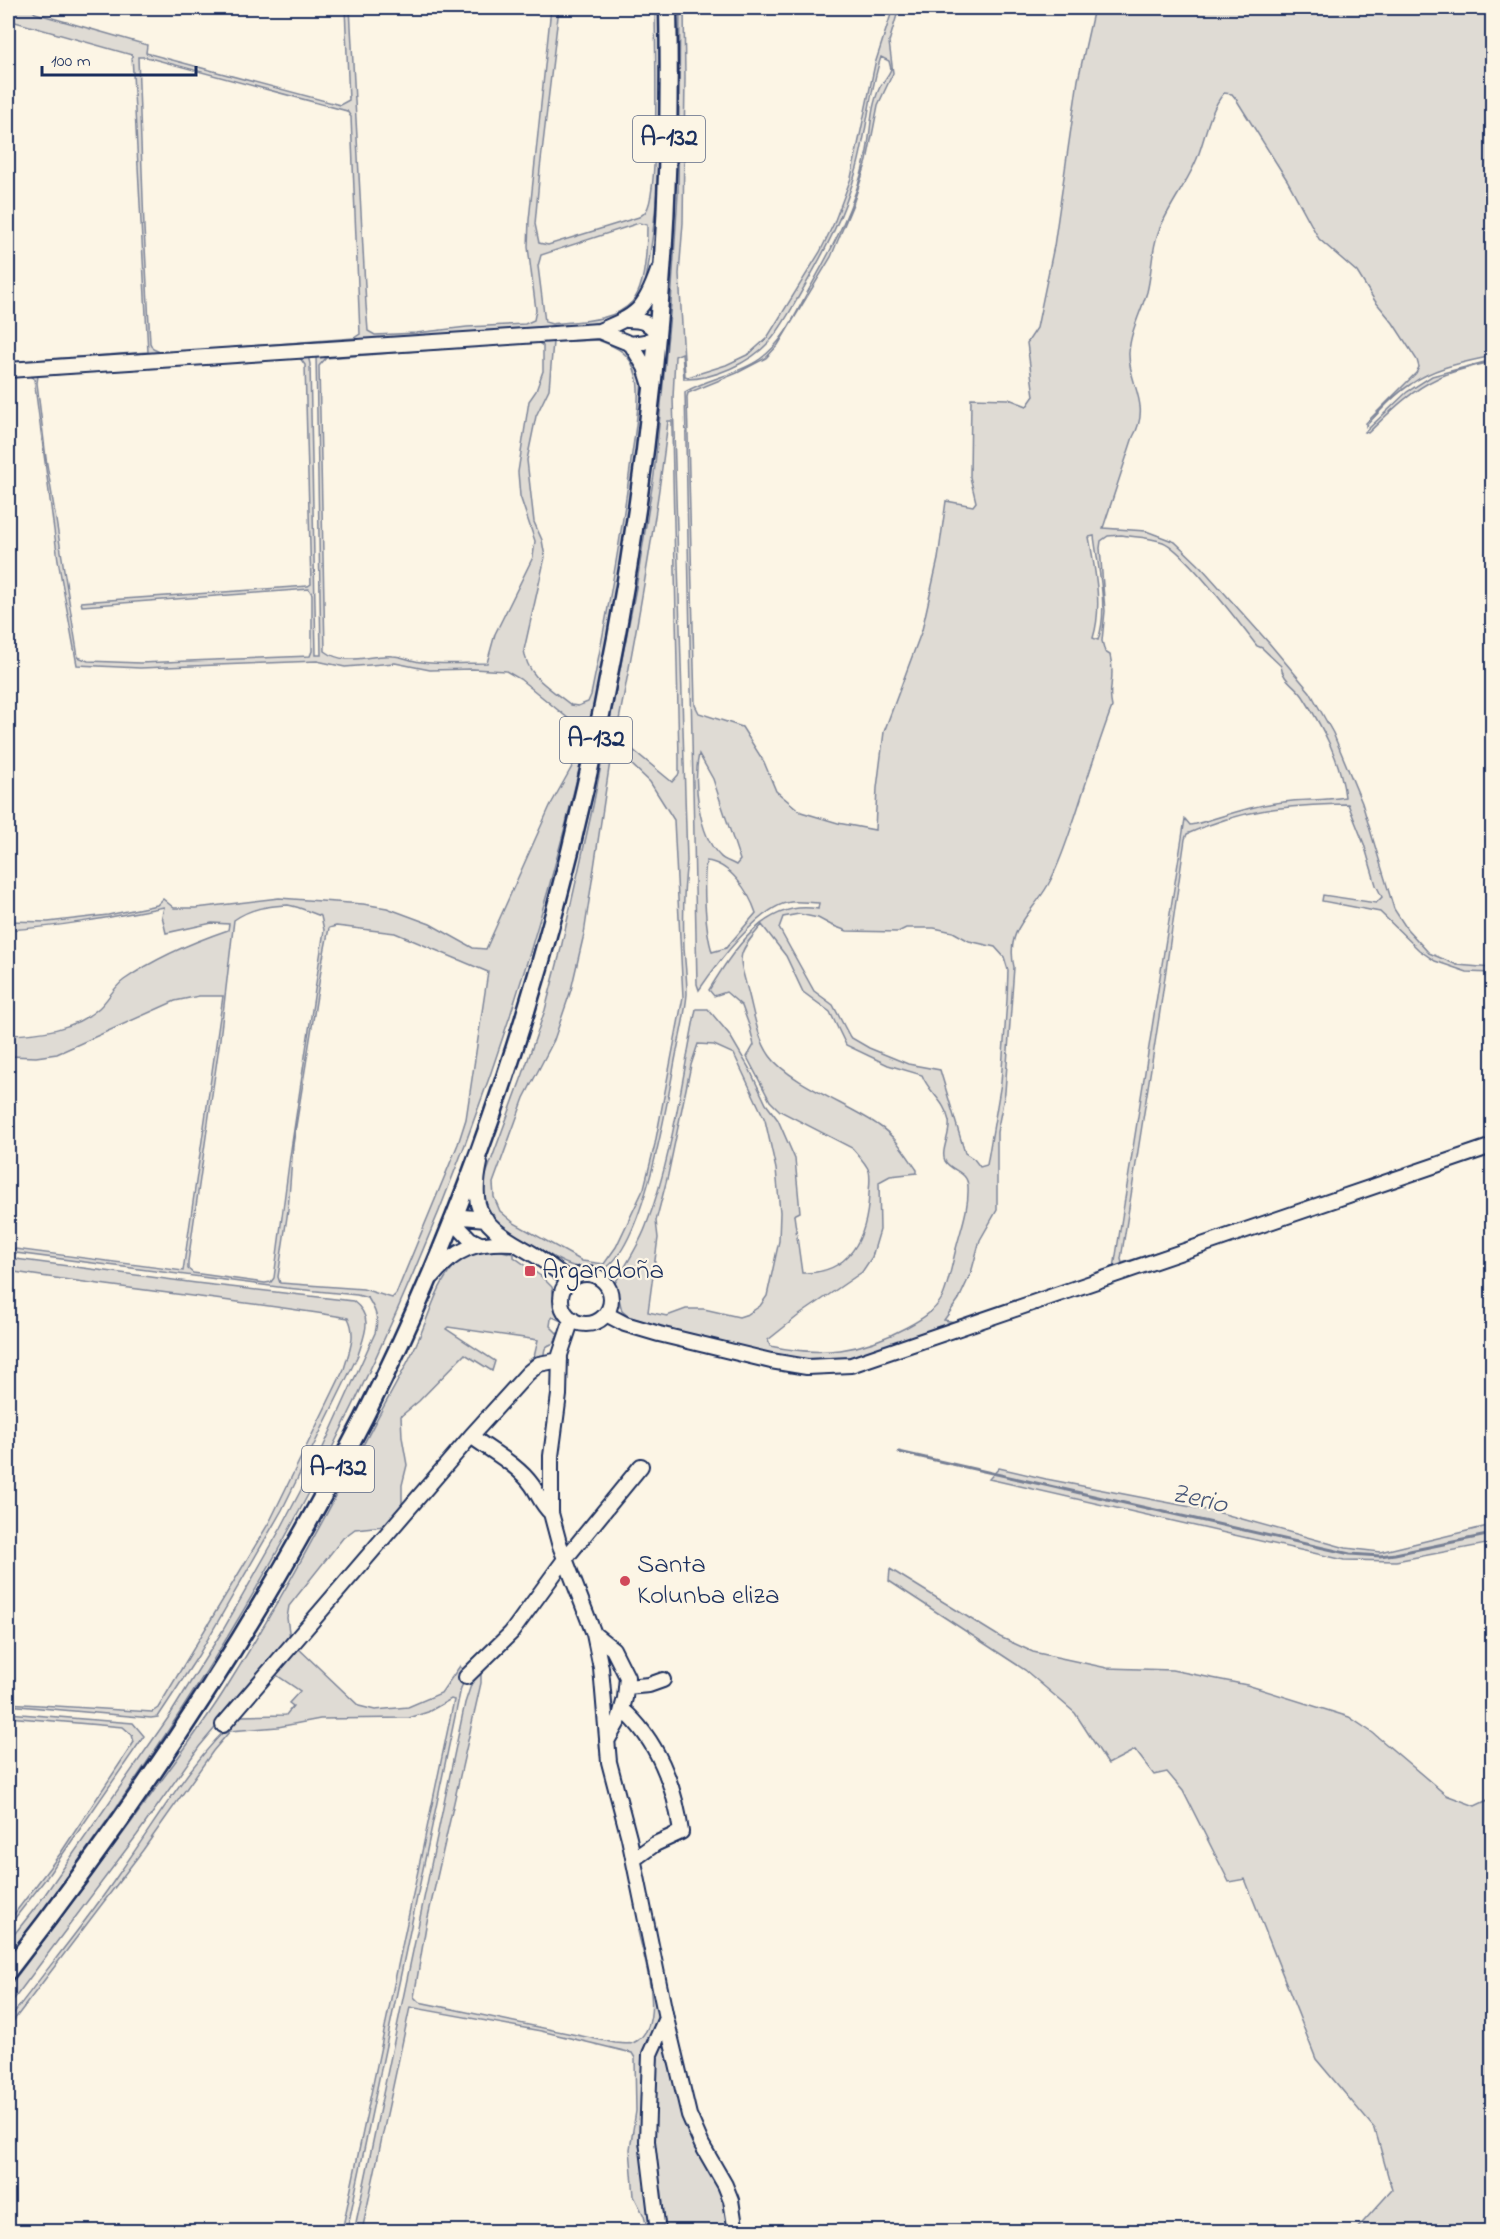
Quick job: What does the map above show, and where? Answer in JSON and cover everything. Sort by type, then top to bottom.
[{"type":"main road","name":"A-132","points":[[8,1971],[88,1867],[192,1717],[238,1644],[335,1474],[367,1414],[424,1288],[486,1133],[531,999],[568,864],[615,649],[636,529],[653,392],[664,255],[669,162],[668,8]]},
{"type":"street","points":[[8,370],[599,331],[627,320],[643,304],[652,288],[664,255]]},
{"type":"street","points":[[599,331],[632,344],[645,342],[658,336],[655,329],[646,322],[627,320]]},
{"type":"street","points":[[632,344],[645,367],[653,392]]},
{"type":"street","points":[[486,1133],[476,1188],[478,1207],[486,1219],[512,1243],[535,1255],[569,1281]]},
{"type":"street","points":[[606,1314],[625,1324],[659,1334],[788,1365],[807,1368],[851,1365],[1492,1146]]},
{"type":"street","points":[[480,1244],[459,1230],[452,1220],[463,1217],[486,1219]]},
{"type":"street","points":[[424,1288],[445,1262],[463,1249],[486,1242],[512,1243]]},
{"type":"street","points":[[583,1274],[591,1274],[604,1282],[611,1298],[606,1314],[596,1322],[590,1323],[572,1319],[567,1315],[562,1304],[563,1291],[569,1281],[583,1274]]},
{"type":"street","points":[[572,1319],[566,1333],[560,1360],[551,1456],[551,1513],[565,1559],[594,1634],[603,1687],[609,1762],[634,1859],[666,2018],[689,2115],[731,2200],[736,2232]]},
{"type":"street","points":[[223,1725],[471,1436],[539,1364],[560,1360]]},
{"type":"street","points":[[471,1436],[518,1470],[532,1485],[543,1506],[551,1513]]},
{"type":"street","points":[[466,1677],[511,1633],[565,1559],[641,1466]]},
{"type":"street","points":[[594,1634],[613,1649],[627,1677],[619,1720],[606,1742]]},
{"type":"street","points":[[626,1687],[663,1680]]},
{"type":"street","points":[[622,1709],[636,1721],[656,1751],[672,1790],[681,1832],[655,1844],[634,1859]]},
{"type":"street","points":[[658,2232],[647,2141],[650,2054],[666,2018]]},
{"type":"shaded area","points":[[8,8],[31,8],[35,13],[147,45],[146,53],[340,105],[349,100],[345,8],[350,8],[366,305],[368,331],[375,335],[525,324],[534,320],[536,310],[528,247],[529,220],[551,8],[559,8],[535,224],[539,243],[548,245],[639,217],[646,211],[650,198],[655,147],[655,8],[660,8],[660,150],[650,256],[644,291],[625,312],[613,318],[572,327],[8,366],[8,362],[148,352],[132,55],[8,20]],"holes":[[[138,57],[146,57],[347,111],[351,117],[360,334],[354,338],[162,353],[153,349],[150,343],[144,228]],[[639,223],[647,225],[646,254],[643,276],[637,295],[632,302],[624,309],[605,317],[552,324],[545,322],[538,266],[541,255]]]},
{"type":"shaded area","points":[[680,8],[684,8],[683,223],[679,274],[685,376],[688,377],[726,365],[749,354],[767,338],[820,252],[851,178],[875,64],[893,8],[899,8],[889,42],[893,73],[878,105],[867,161],[853,204],[831,257],[778,345],[766,358],[737,373],[688,393],[687,397],[695,705],[699,713],[742,727],[764,762],[776,791],[801,812],[838,823],[875,830],[877,788],[884,732],[922,630],[938,559],[946,501],[973,506],[976,502],[970,477],[971,398],[1009,399],[1027,406],[1034,396],[1027,343],[1037,328],[1054,246],[1078,80],[1094,8],[1492,8],[1492,356],[1450,366],[1420,378],[1393,398],[1366,426],[1366,423],[1416,373],[1419,367],[1417,360],[1357,272],[1319,239],[1287,180],[1236,99],[1232,94],[1224,93],[1211,115],[1194,166],[1167,213],[1156,240],[1147,292],[1129,353],[1140,404],[1138,425],[1103,528],[1146,531],[1175,542],[1201,567],[1269,643],[1310,692],[1333,733],[1362,803],[1394,909],[1407,929],[1429,953],[1457,965],[1492,968],[1492,973],[1467,972],[1435,961],[1419,950],[1380,912],[1322,901],[1323,895],[1376,903],[1382,897],[1348,804],[1266,810],[1227,819],[1187,834],[1122,1263],[1492,1138],[1492,1142],[852,1361],[797,1362],[698,1340],[679,1331],[629,1317],[622,1311],[615,1283],[640,1240],[663,1174],[676,1119],[696,1009],[708,1009],[729,1034],[766,1104],[778,1120],[795,1159],[800,1212],[794,1215],[802,1273],[819,1272],[844,1260],[860,1239],[868,1210],[870,1179],[866,1165],[852,1148],[780,1111],[770,1101],[747,1057],[754,1045],[742,1006],[726,992],[714,996],[709,990],[729,959],[753,931],[767,920],[782,912],[799,908],[818,909],[819,903],[791,902],[766,914],[740,938],[699,990],[697,984],[685,392],[742,369],[760,359],[775,346],[793,320],[834,244],[856,192],[866,156],[876,97],[891,69],[889,61],[881,57],[852,186],[817,265],[789,314],[761,350],[730,369],[706,377],[684,379],[682,353],[675,356],[673,398],[687,861],[683,915],[687,994],[665,1113],[640,1209],[629,1237],[616,1258],[602,1270],[574,1266],[561,1261],[506,1229],[491,1214],[486,1205],[484,1180],[545,1010],[559,957],[593,806],[636,588],[654,475],[671,304],[678,194]],"holes":[[[668,421],[672,421],[679,758],[679,774],[672,782],[621,740],[618,725],[658,497]],[[1121,535],[1153,539],[1173,548],[1185,559],[1257,646],[1281,666],[1284,675],[1304,698],[1330,745],[1340,771],[1345,797],[1272,803],[1190,825],[1185,819],[1114,1268],[955,1322],[944,1320],[959,1299],[971,1273],[980,1240],[997,1210],[997,1132],[1005,1092],[1014,967],[1013,942],[1021,923],[1048,885],[1060,860],[1112,707],[1110,695],[1112,663],[1110,655],[1105,652],[1102,641],[1105,611],[1101,541],[1108,536]],[[1094,536],[1103,602],[1098,640],[1093,638],[1098,601],[1089,537]],[[699,754],[713,779],[740,860],[736,865],[721,857],[707,835],[699,807],[697,778]],[[611,755],[631,764],[650,782],[674,820],[683,997],[655,1144],[644,1188],[616,1247],[604,1264],[582,1261],[514,1223],[500,1211],[494,1197],[493,1183],[524,1098],[554,1040],[571,990],[584,934]],[[706,861],[723,867],[731,873],[749,896],[756,913],[726,948],[712,952],[706,919]],[[799,914],[818,918],[847,931],[898,932],[906,928],[934,928],[953,932],[969,941],[995,947],[1004,957],[1008,970],[1001,1083],[987,1165],[980,1167],[965,1153],[940,1070],[908,1064],[869,1048],[850,1037],[833,1005],[814,991],[779,928],[783,917]],[[762,925],[786,956],[803,992],[830,1012],[846,1045],[888,1065],[922,1075],[941,1102],[949,1121],[945,1161],[963,1175],[967,1182],[965,1216],[946,1287],[939,1303],[907,1327],[857,1347],[806,1351],[770,1346],[768,1340],[798,1316],[862,1272],[872,1257],[880,1230],[879,1182],[890,1176],[917,1173],[917,1170],[900,1146],[884,1129],[805,1084],[779,1066],[770,1056],[762,1042],[755,1019],[741,964],[743,951]],[[698,1044],[714,1045],[734,1054],[765,1120],[776,1169],[780,1212],[779,1241],[767,1296],[760,1306],[739,1317],[704,1309],[686,1309],[667,1316],[648,1312],[658,1238],[656,1221],[691,1065]]]},
{"type":"shaded area","points":[[552,338],[590,338],[614,343],[634,358],[641,373],[642,383],[636,452],[626,529],[599,680],[577,780],[522,978],[455,1171],[375,1360],[295,1519],[220,1649],[139,1774],[8,1957],[8,1942],[39,1903],[168,1718],[223,1630],[321,1452],[375,1333],[377,1319],[368,1298],[357,1295],[8,1252],[8,1248],[183,1271],[223,996],[199,996],[175,1001],[57,1054],[36,1057],[8,1056],[8,1035],[44,1032],[79,1021],[99,1008],[120,983],[136,972],[174,952],[228,930],[229,924],[212,923],[166,933],[162,916],[164,907],[28,929],[8,930],[8,921],[48,922],[108,915],[157,905],[163,899],[174,908],[196,908],[279,898],[387,908],[430,924],[473,948],[486,949],[550,806],[574,763],[582,734],[581,729],[520,679],[506,671],[430,670],[395,663],[345,667],[317,661],[140,668],[77,665],[58,560],[34,379],[28,375],[8,377],[8,374],[308,355],[316,655],[321,655],[316,354]],"holes":[[[598,340],[611,345],[631,361],[638,384],[638,405],[623,520],[608,608],[591,695],[588,702],[578,706],[571,705],[535,675],[524,650],[545,557],[542,540],[534,522],[527,460],[536,416],[549,389],[553,342]],[[537,342],[543,346],[543,371],[536,391],[529,401],[518,472],[520,496],[535,541],[533,557],[495,634],[487,663],[429,663],[393,656],[349,659],[333,656],[325,651],[319,366],[326,358]],[[300,358],[305,365],[311,584],[81,602],[82,606],[309,589],[312,594],[312,651],[310,656],[140,663],[88,661],[78,657],[46,458],[38,376]],[[288,905],[321,916],[324,930],[274,1278],[271,1282],[265,1283],[193,1273],[188,1269],[188,1262],[220,1039],[234,920],[253,910]],[[336,926],[395,933],[488,972],[466,1119],[458,1144],[396,1294],[392,1298],[363,1289],[280,1283],[278,1277],[288,1210],[293,1145],[329,928]]]},
{"type":"shaded area","points":[[1492,360],[1492,362],[1465,368],[1428,383],[1401,402],[1368,433],[1365,432],[1407,392],[1432,376]]},
{"type":"shaded area","points":[[490,1248],[514,1254],[514,1257],[552,1287],[559,1320],[553,1317],[551,1319],[550,1326],[558,1334],[554,1343],[546,1347],[544,1356],[530,1365],[529,1360],[534,1357],[538,1340],[448,1327],[446,1329],[495,1361],[492,1371],[465,1354],[401,1416],[407,1465],[402,1485],[402,1507],[392,1521],[383,1526],[355,1529],[343,1538],[289,1606],[287,1618],[290,1638],[199,1747],[137,1835],[8,2007],[8,1988],[192,1738],[251,1648],[308,1549],[405,1367],[443,1282],[461,1260],[474,1252]]},
{"type":"shaded area","points":[[8,1258],[353,1301],[360,1307],[366,1319],[358,1355],[282,1510],[198,1656],[158,1717],[8,1705],[8,1703],[152,1712],[158,1708],[270,1521],[344,1369],[351,1344],[351,1324],[348,1318],[306,1311],[8,1271]]},
{"type":"shaded area","points":[[999,1468],[1217,1512],[1346,1548],[1380,1552],[1492,1525],[1492,1543],[1396,1561],[1344,1560],[989,1479]]},
{"type":"shaded area","points":[[890,1569],[1000,1637],[1033,1652],[1107,1668],[1172,1670],[1247,1685],[1349,1717],[1373,1733],[1446,1795],[1475,1806],[1492,1798],[1492,2231],[1355,2231],[1392,2190],[1375,2129],[1316,2059],[1245,1879],[1229,1882],[1183,1791],[1167,1772],[1154,1775],[1135,1750],[1108,1764],[1075,1713],[1025,1670],[889,1581]]},
{"type":"shaded area","points":[[297,1647],[359,1706],[375,1710],[408,1707],[441,1693],[460,1666],[464,1673],[468,1673],[461,1688],[347,2231],[342,2231],[454,1700],[451,1699],[428,1712],[409,1718],[320,1719],[278,1727],[230,1731],[8,2028],[8,2021],[92,1912],[190,1771],[222,1733],[240,1716],[286,1715],[293,1706],[289,1703],[300,1691],[275,1674]]},
{"type":"shaded area","points":[[481,1667],[481,1683],[426,1926],[414,1997],[419,2002],[615,2043],[631,2044],[644,2035],[652,2008],[648,1975],[638,1931],[644,1936],[659,2010],[648,2053],[654,2231],[648,2231],[644,2216],[634,2196],[630,2149],[636,2111],[635,2058],[632,2053],[541,2031],[410,2007],[362,2231],[354,2232],[465,1703],[472,1682]]},
{"type":"shaded area","points":[[8,1713],[133,1723],[144,1736],[47,1877],[8,1927],[8,1922],[60,1854],[134,1742],[132,1735],[123,1727],[8,1717]]},
{"type":"shaded area","points":[[662,2028],[680,2106],[719,2182],[730,2216],[732,2231],[661,2231],[654,2155],[653,2104],[657,2053]]},
{"type":"waterway","name":"Zerio","points":[[899,1452],[1350,1554],[1380,1556],[1395,1554],[1492,1534]]},
{"type":"place","name":"Argandoña","points":[[530,1271]]},
{"type":"place","name":"Santa Kolunba eliza","points":[[625,1581]]}]
